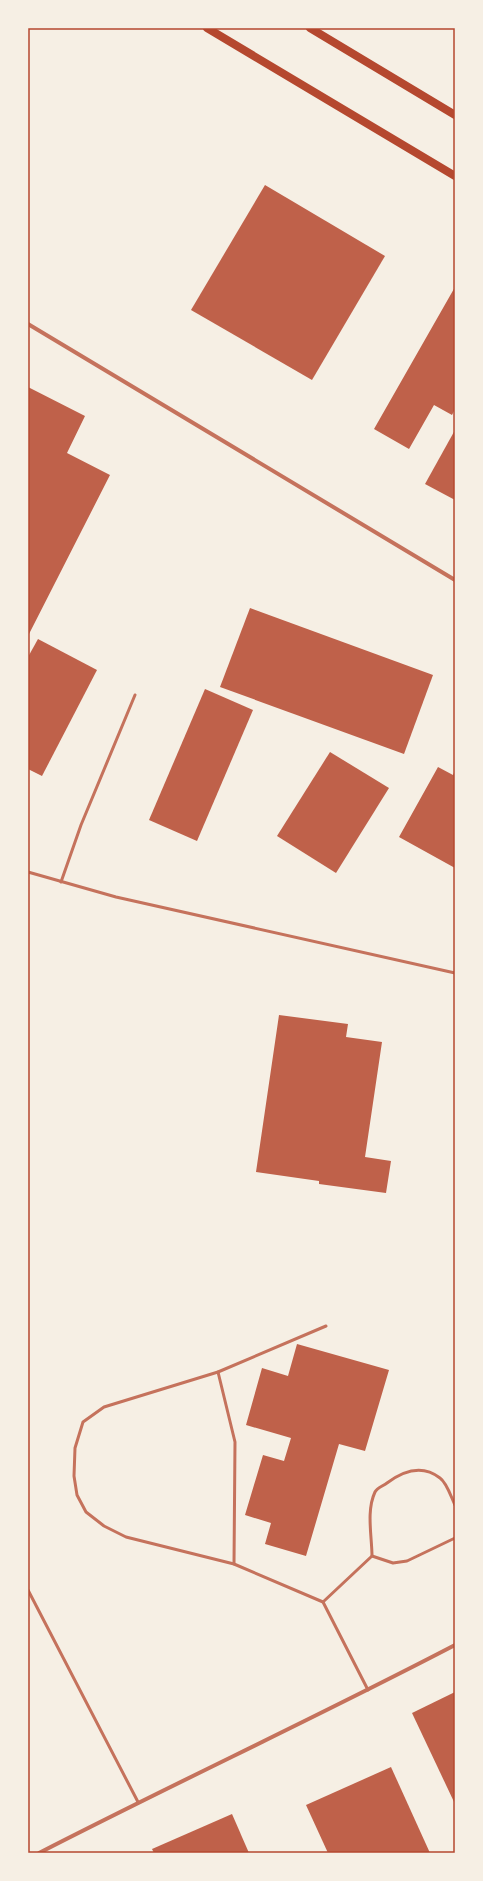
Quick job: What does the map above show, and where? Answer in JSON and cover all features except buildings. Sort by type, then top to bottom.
[{"type":"main road","points":[[207,28],[455,176]]},
{"type":"main road","points":[[310,28],[455,115]]},
{"type":"street","points":[[28,324],[455,580]]},
{"type":"street","points":[[39,1853],[138,1802],[368,1690],[455,1645]]},
{"type":"lane","points":[[61,882],[81,825],[135,695]]},
{"type":"lane","points":[[28,872],[116,897],[455,973]]},
{"type":"lane","points":[[326,1326],[218,1372],[138,1395],[98,1410],[82,1422],[75,1448],[74,1476],[77,1495],[86,1512],[104,1526],[126,1537],[234,1564],[323,1602],[368,1690]]},
{"type":"lane","points":[[218,1372],[235,1442],[234,1564]]},
{"type":"lane","points":[[323,1602],[372,1556],[372,1502],[376,1490],[401,1473],[415,1470],[430,1472],[441,1478],[455,1505]]},
{"type":"lane","points":[[372,1556],[393,1563],[407,1561],[455,1538]]},
{"type":"lane","points":[[28,1590],[138,1802]]}]
